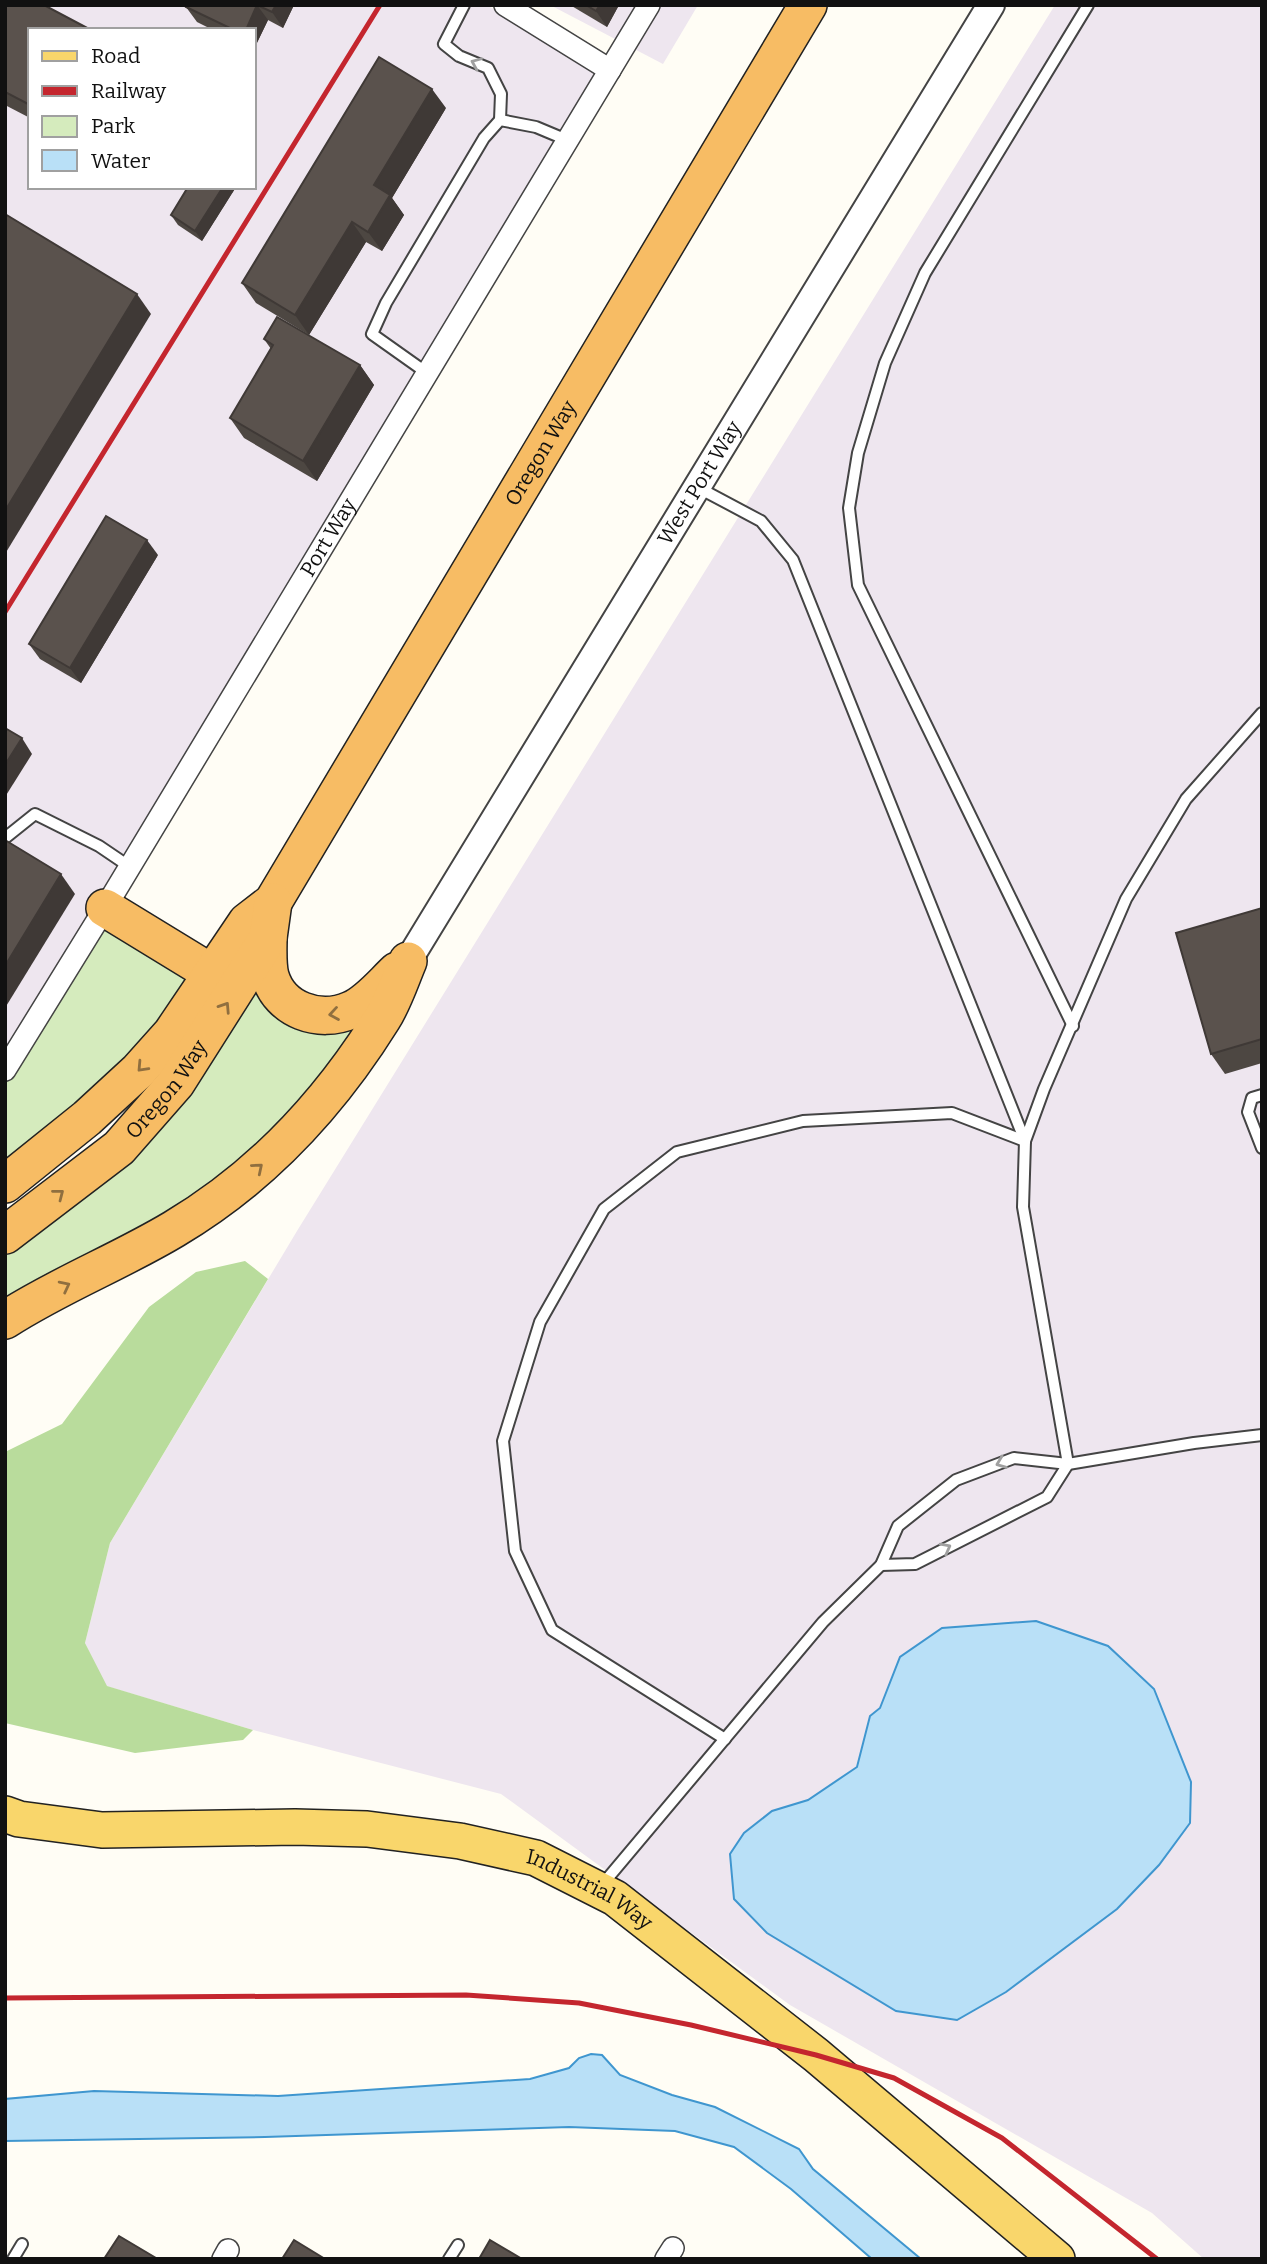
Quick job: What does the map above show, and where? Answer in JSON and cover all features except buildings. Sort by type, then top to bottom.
[{"type":"highway","name":"Oregon Way","points":[[5,1184],[86,1118],[138,1071],[173,1033],[247,922],[273,902],[808,5]]},
{"type":"highway","name":"Oregon Way","points":[[5,1235],[119,1148],[168,1093],[268,938],[273,902]]},
{"type":"highway","points":[[106,908],[213,974]]},
{"type":"highway","points":[[268,938],[269,974],[274,986],[283,1000],[296,1009],[314,1015],[334,1016],[352,1010],[408,961]]},
{"type":"highway","points":[[5,1320],[175,1229],[244,1180],[281,1148],[342,1078],[383,1017],[408,961]]},
{"type":"main road","name":"Industrial Way","points":[[5,1814],[19,1819],[102,1830],[295,1827],[367,1829],[460,1841],[537,1858],[615,1898],[817,2055],[1057,2259]]},
{"type":"street","points":[[505,5],[610,69]]},
{"type":"street","name":"Port Way","points":[[5,1069],[106,908],[649,5]]},
{"type":"street","name":"West Port Way","points":[[408,961],[991,5]]},
{"type":"lane","points":[[427,373],[372,334],[386,303],[484,138],[500,120],[500,94],[488,68],[459,56],[444,44],[464,5]]},
{"type":"lane","points":[[1073,1026],[858,585],[849,508],[858,453],[885,363],[925,273],[1088,5]]},
{"type":"lane","points":[[500,120],[536,127],[567,140]]},
{"type":"lane","points":[[697,487],[761,520],[793,560],[1025,1141]]},
{"type":"lane","points":[[881,1565],[915,1564],[1047,1497],[1068,1464],[1023,1207],[1025,1141],[1044,1089],[1126,899],[1186,799],[1262,712]]},
{"type":"lane","points":[[5,838],[35,814],[99,846],[130,867]]},
{"type":"lane","points":[[1262,1095],[1252,1098],[1248,1112],[1262,1148]]},
{"type":"lane","points":[[725,1739],[552,1630],[515,1550],[503,1441],[540,1322],[604,1209],[677,1152],[803,1121],[952,1113],[1025,1141]]},
{"type":"lane","points":[[598,1889],[823,1622],[881,1565],[898,1526],[956,1480],[1014,1458],[1068,1464],[1194,1443],[1262,1436]]},
{"type":"lane","points":[[13,2259],[22,2244]]},
{"type":"lane","points":[[449,2259],[458,2245]]},
{"type":"shaded area","points":[[5,5],[486,5],[610,70],[5,1059]]},
{"type":"shaded area","points":[[550,5],[698,5],[663,64]]},
{"type":"shaded area","points":[[1055,5],[1262,5],[1262,2259],[1204,2259],[1152,2213],[790,2005],[501,1794],[253,1730],[106,1686],[85,1643],[110,1543],[297,1231]]},
{"type":"green space","points":[[105,908],[213,974],[5,1184],[5,1070]]},
{"type":"green space","points":[[408,961],[281,1148],[5,1320],[5,1235],[269,974],[314,1015]]},
{"type":"green space","points":[[245,1261],[268,1279],[110,1543],[85,1643],[107,1686],[253,1730],[243,1740],[135,1753],[5,1723],[5,1452],[62,1424],[149,1307],[196,1272]]},
{"type":"water","points":[[1036,1621],[1108,1646],[1154,1689],[1191,1782],[1190,1823],[1159,1865],[1117,1909],[1006,1992],[957,2020],[896,2011],[767,1933],[734,1899],[730,1854],[744,1833],[772,1811],[808,1800],[857,1767],[870,1716],[880,1708],[900,1657],[942,1628]]},
{"type":"water","points":[[591,2054],[602,2055],[620,2075],[672,2095],[715,2107],[799,2149],[813,2169],[921,2259],[872,2259],[791,2189],[734,2147],[675,2131],[569,2127],[265,2137],[5,2141],[5,2099],[94,2091],[278,2096],[530,2079],[569,2068],[579,2058]]},
{"type":"railway","points":[[5,612],[380,5]]},
{"type":"railway","points":[[5,1998],[466,1995],[579,2003],[691,2025],[816,2055],[894,2078],[1002,2138],[1157,2259]]}]
